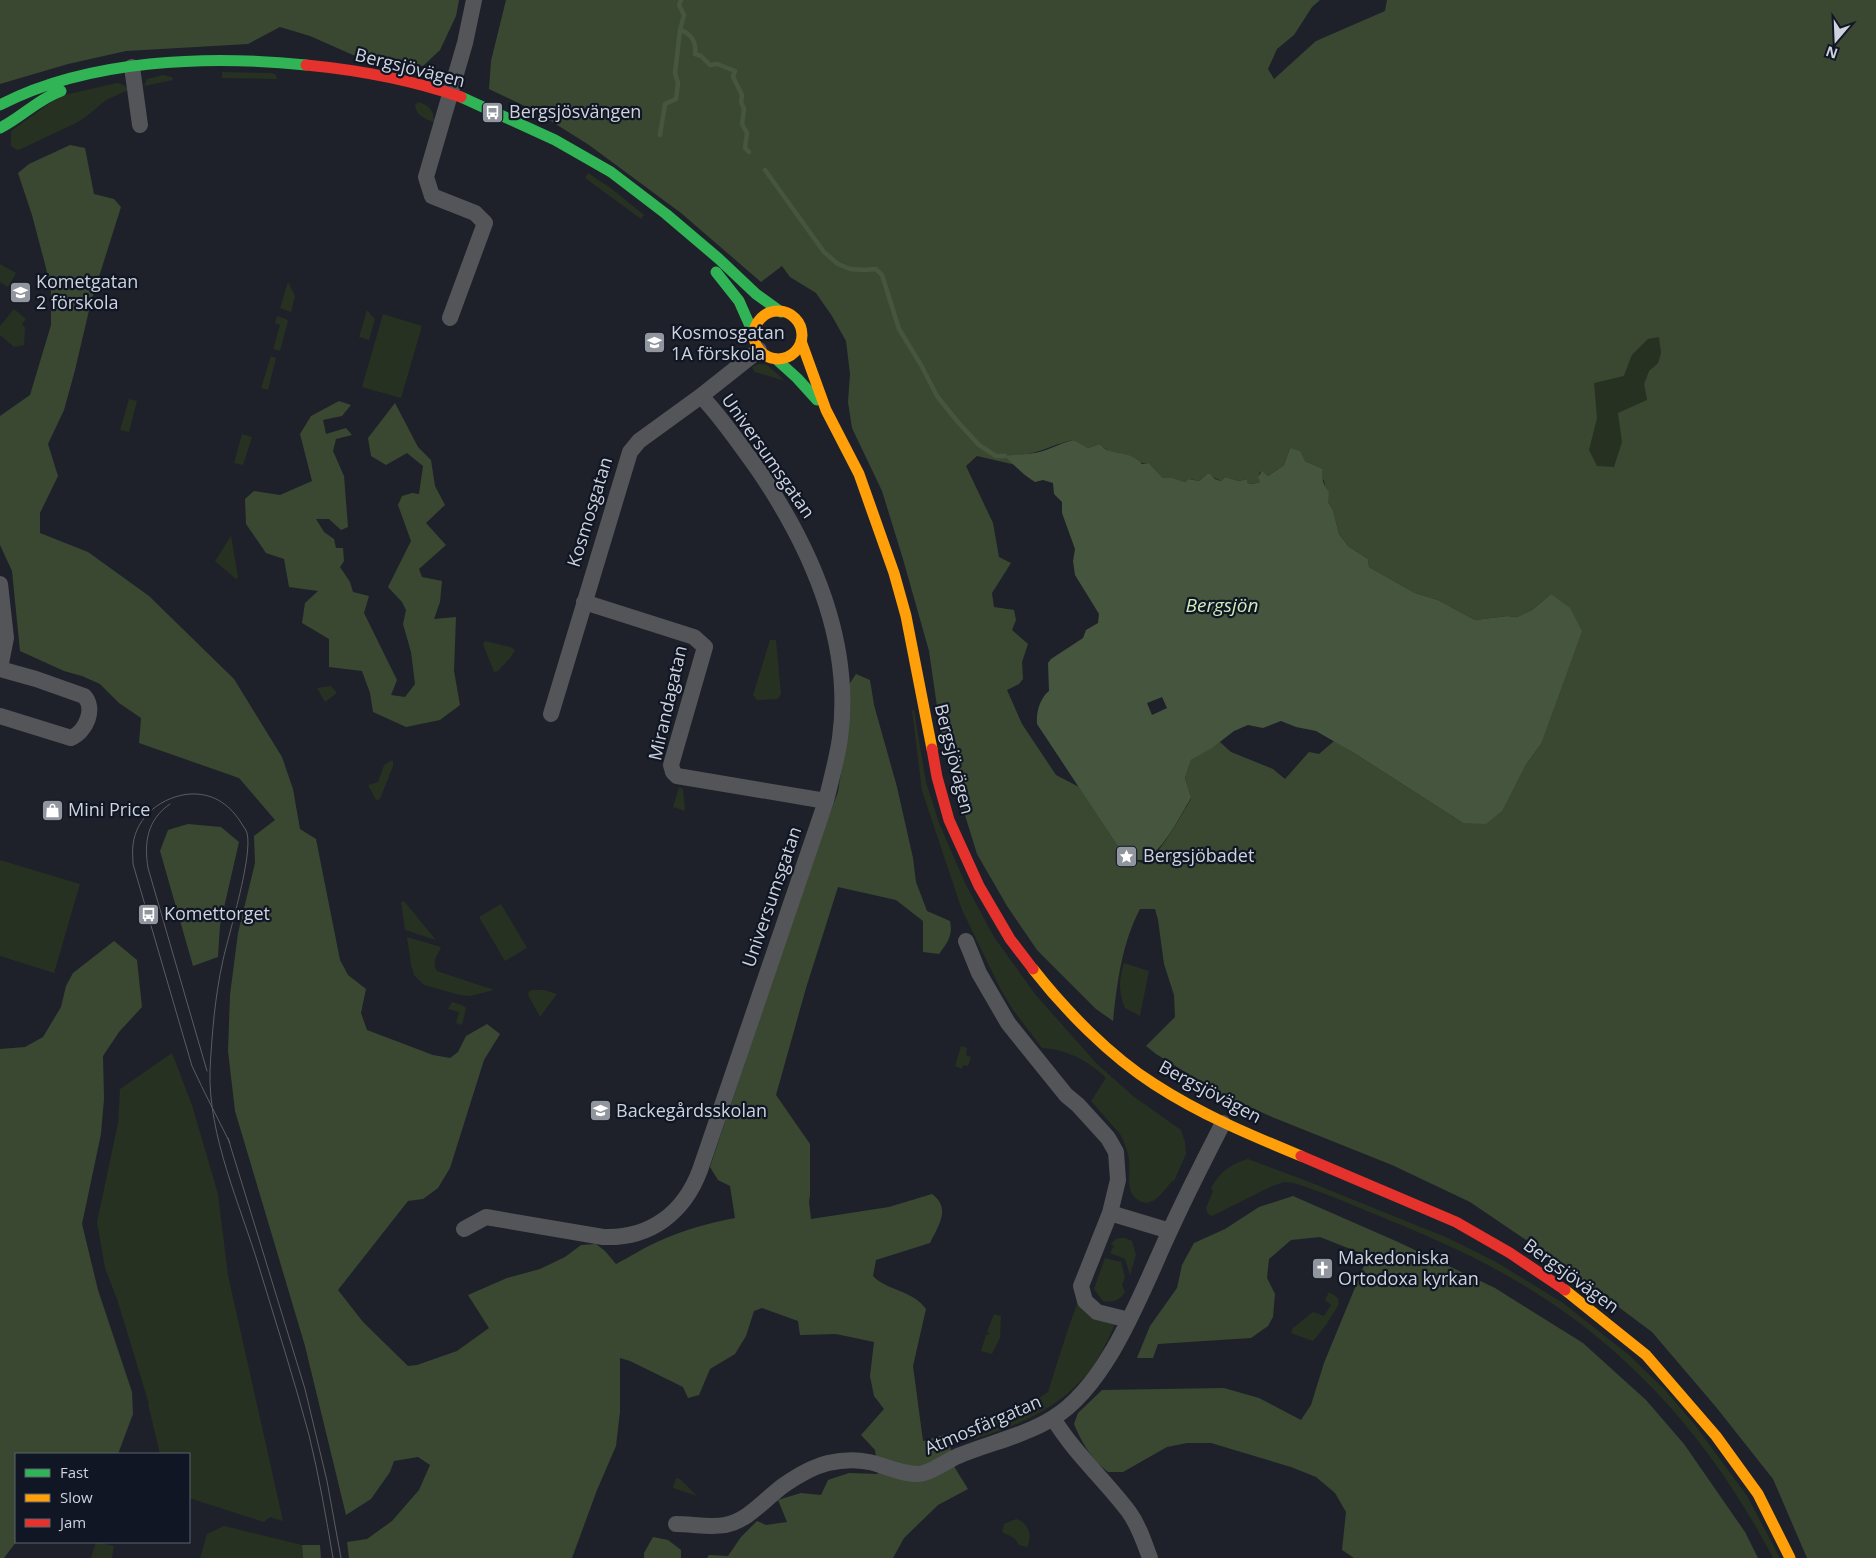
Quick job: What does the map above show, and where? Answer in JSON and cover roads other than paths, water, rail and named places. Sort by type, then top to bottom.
[{"type":"street","points":[[450,318],[485,223],[475,213],[432,196],[426,177],[466,42],[474,0]]},
{"type":"street","name":"Bergsjövägen","points":[[0,105],[22,93],[85,75],[226,59],[297,62],[326,66],[448,104],[478,104],[545,134],[611,173],[718,258],[761,298],[781,312],[791,316],[799,323],[802,330],[802,341],[826,410],[859,474],[883,539],[906,616],[937,777],[949,820],[993,912],[1010,939],[1040,978],[1098,1040],[1153,1084],[1223,1123],[1456,1222],[1510,1252],[1560,1286],[1603,1319],[1646,1355],[1716,1436],[1758,1494],[1790,1558]]},
{"type":"street","name":"Bergsjövägen","points":[[0,128],[17,119],[52,94],[132,71],[226,68],[272,69],[350,82]]},
{"type":"street","points":[[132,71],[140,126]]},
{"type":"street","points":[[486,121],[526,136],[563,154],[601,176],[626,194],[706,262],[723,279],[739,300],[757,343]]},
{"type":"street","points":[[757,343],[757,326],[761,320],[770,313],[781,312]]},
{"type":"street","points":[[776,359],[790,356],[802,341]]},
{"type":"street","name":"Bergsjövägen","points":[[757,343],[765,355],[776,359],[797,378],[826,410]]},
{"type":"street","name":"Kosmosgatan","points":[[551,714],[630,452],[639,441],[701,396],[757,343]]},
{"type":"street","name":"Universumsgatan","points":[[464,1229],[486,1216],[603,1237],[621,1238],[650,1228],[675,1210],[686,1199],[694,1186],[700,1170],[826,801],[840,736],[841,704],[840,669],[825,600],[795,528],[778,499],[717,412],[701,396]]},
{"type":"street","points":[[0,584],[6,638],[0,669],[84,696],[89,701],[90,710],[82,730],[77,736],[71,738],[0,716]]},
{"type":"street","name":"Mirandagatan","points":[[584,602],[694,637],[705,647],[671,765],[673,772],[677,776],[826,801]]},
{"type":"street","points":[[966,941],[979,973],[1008,1023],[1066,1095],[1078,1105],[1108,1138],[1116,1152],[1118,1180],[1110,1213],[1081,1286],[1085,1301],[1097,1312],[1129,1320]]},
{"type":"street","name":"Atmosfärgatan","points":[[676,1524],[717,1526],[734,1522],[798,1476],[827,1464],[856,1460],[912,1474],[923,1474],[958,1456],[1016,1435],[1053,1418],[1072,1402],[1106,1362],[1129,1320],[1223,1123]]},
{"type":"street","points":[[1110,1213],[1170,1231]]},
{"type":"street","points":[[1053,1418],[1064,1436],[1130,1513],[1143,1538],[1150,1558]]},
{"type":"water","name":"Bergsjön","points":[[1074,440],[1088,448],[1100,444],[1109,451],[1131,456],[1142,464],[1149,463],[1163,478],[1173,478],[1185,482],[1189,479],[1199,481],[1207,474],[1210,474],[1215,479],[1221,481],[1225,477],[1239,481],[1247,479],[1247,483],[1253,484],[1260,482],[1258,477],[1262,471],[1268,476],[1284,465],[1290,448],[1300,451],[1305,461],[1323,469],[1323,481],[1329,492],[1328,502],[1333,510],[1339,534],[1348,546],[1368,559],[1369,567],[1415,593],[1438,600],[1475,620],[1507,616],[1517,617],[1532,610],[1551,594],[1570,608],[1582,631],[1541,744],[1525,766],[1502,811],[1486,824],[1463,823],[1354,753],[1316,731],[1296,727],[1281,721],[1263,728],[1248,725],[1234,731],[1212,748],[1191,760],[1185,778],[1191,798],[1166,840],[1146,860],[1138,860],[1123,854],[1037,724],[1039,706],[1043,697],[1049,691],[1048,663],[1051,659],[1083,638],[1086,630],[1098,623],[1099,614],[1075,575],[1073,561],[1075,549],[1062,513],[1062,502],[1054,494],[1053,483],[1043,480],[1035,482],[1005,456],[1047,450]]},
{"type":"waterway","points":[[660,135],[665,104],[676,99],[678,83],[675,73],[680,30],[684,15],[679,5],[681,0]]},
{"type":"waterway","points":[[680,30],[687,33],[692,39],[695,46],[695,54],[701,56],[710,65],[717,64],[735,71],[733,77],[742,95],[741,102],[744,109],[742,124],[747,133],[745,148],[749,152]]},
{"type":"waterway","points":[[765,170],[824,252],[838,264],[850,269],[876,269],[882,275],[899,329],[937,396],[979,445],[996,456],[1005,456]]},
{"type":"tram line","points":[[230,1143],[215,1114],[211,1104],[192,1066],[133,864],[135,835],[145,817],[161,803],[190,794],[205,795],[225,804],[247,833],[247,859],[244,876],[223,960],[216,1001],[210,1070],[211,1095],[214,1120],[227,1170],[259,1267],[309,1435],[333,1558]]},
{"type":"tram line","points":[[170,804],[156,817],[149,832],[147,841],[148,868],[207,1071]]},
{"type":"tram line","points":[[228,1138],[305,1389],[327,1481],[341,1558]]},
{"type":"place","name":"Bergsjösvängen","points":[[493,112]]},
{"type":"place","name":"Kometgatan 2 förskola","points":[[20,292]]},
{"type":"place","name":"Kosmosgatan 1A förskola","points":[[655,343]]},
{"type":"place","name":"Mini Price","points":[[52,810]]},
{"type":"place","name":"Bergsjöbadet","points":[[1127,856]]},
{"type":"place","name":"Komettorget","points":[[148,914]]},
{"type":"place","name":"Backegårdsskolan","points":[[600,1111]]},
{"type":"place","name":"Makedoniska Ortodoxa kyrkan","points":[[1322,1268]]}]
